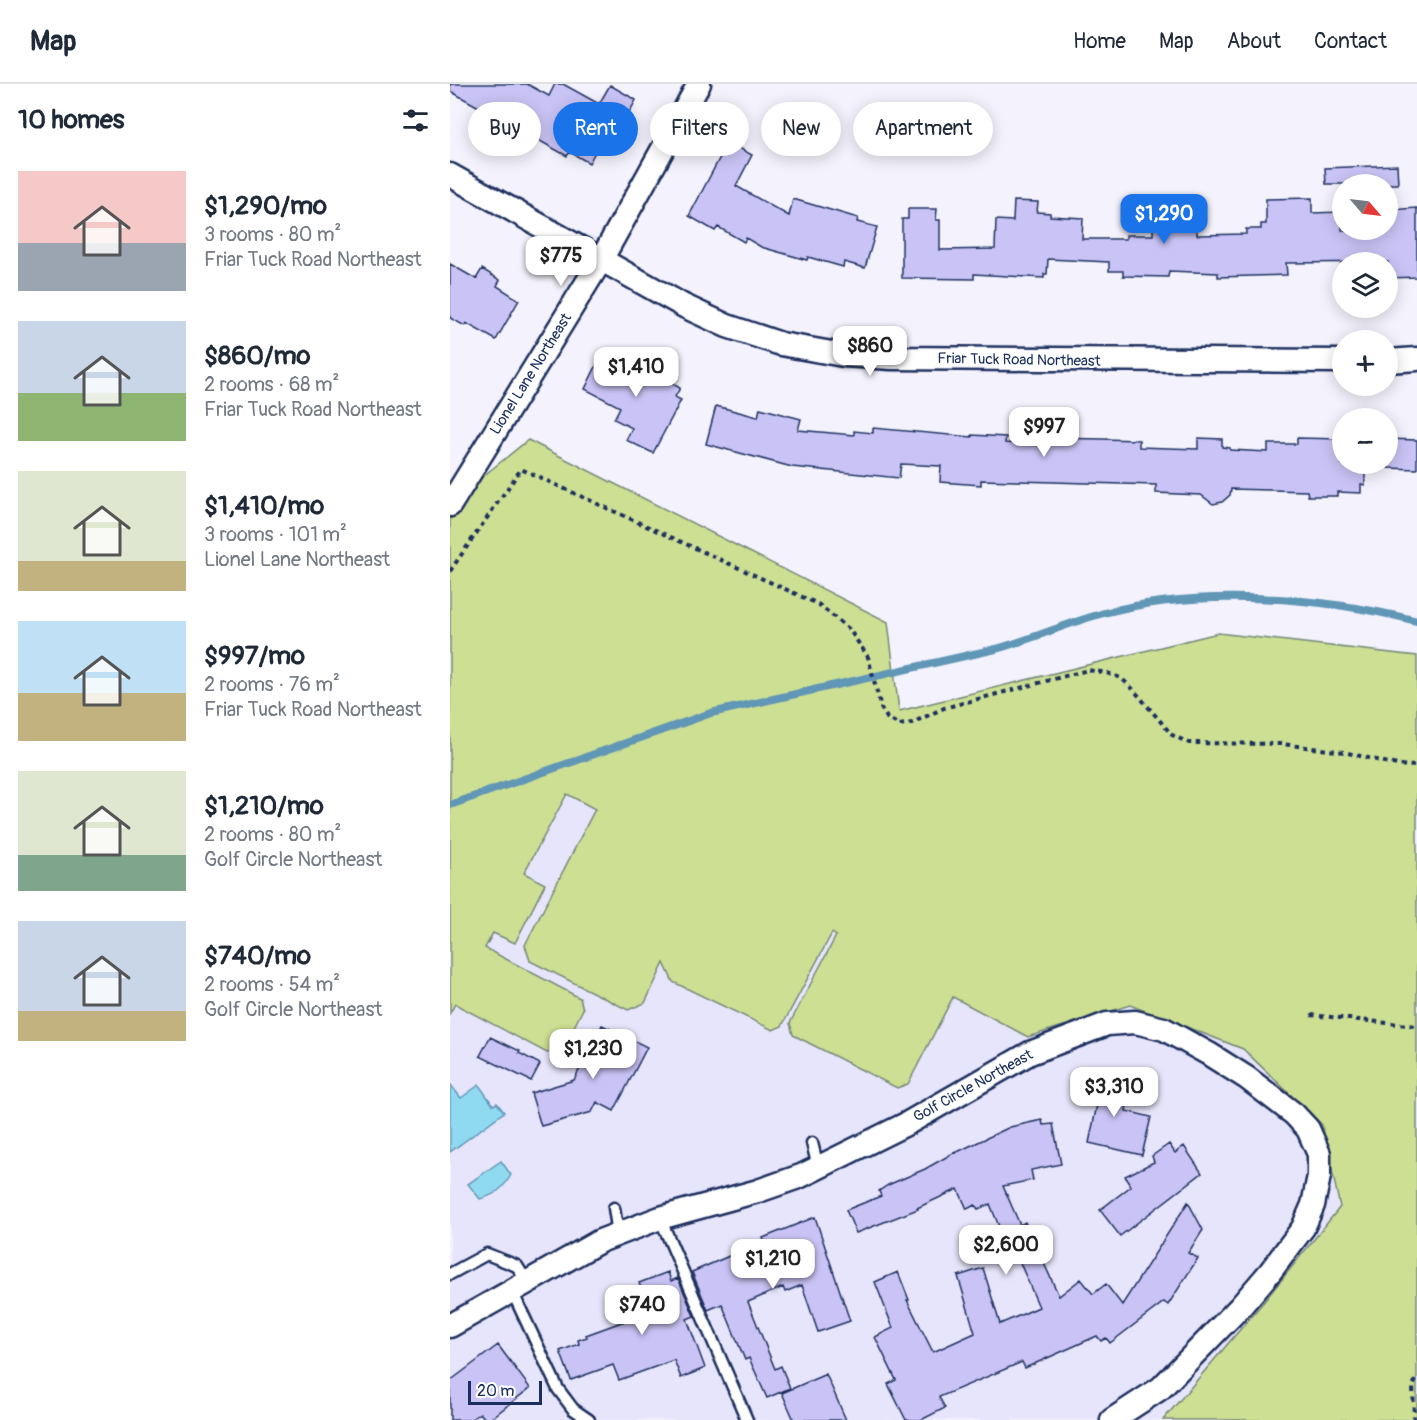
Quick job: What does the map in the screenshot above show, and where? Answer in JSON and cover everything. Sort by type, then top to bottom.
[{"type":"street","name":"Lionel Lane Northeast","points":[[450,505],[601,260],[699,84]]},
{"type":"street","name":"Friar Tuck Road Northeast","points":[[450,175],[684,306],[727,326],[781,344],[843,355],[892,358],[1332,361]]},
{"type":"street","points":[[1398,360],[1417,359]]},
{"type":"street","name":"Golf Circle Northeast","points":[[450,1326],[600,1241],[660,1218],[758,1191],[801,1176],[908,1123],[1030,1053],[1107,1024],[1135,1022],[1164,1029],[1209,1054],[1247,1078],[1294,1114],[1308,1129],[1318,1154],[1319,1176],[1313,1205],[1303,1228],[1270,1272],[1240,1307],[1161,1388],[1112,1420]]},
{"type":"lane","points":[[812,1143],[819,1167]]},
{"type":"lane","points":[[614,1208],[618,1234]]},
{"type":"lane","points":[[660,1218],[747,1420]]},
{"type":"lane","points":[[450,1274],[488,1254],[516,1266],[520,1287],[558,1389],[573,1409],[589,1420]]},
{"type":"path","points":[[450,571],[521,469],[818,604],[849,629],[868,657],[881,708],[887,718],[899,725],[912,723],[944,708],[1088,670],[1121,678],[1172,735],[1189,743],[1282,744],[1344,752],[1397,765],[1417,766]]},
{"type":"path","points":[[1311,1015],[1417,1026]]},
{"type":"path","points":[[1414,1420],[1413,1385],[1417,1379]]},
{"type":"shaded area","points":[[567,794],[1028,1037],[1130,1004],[1243,1049],[1322,1125],[1340,1207],[1266,1299],[1163,1420],[450,1420],[450,1013]]},
{"type":"green space","points":[[528,440],[888,622],[899,711],[1218,633],[1417,656],[1417,1420],[1163,1420],[1266,1299],[1340,1207],[1322,1125],[1243,1049],[1130,1005],[1028,1037],[953,997],[908,1084],[897,1088],[793,1035],[790,1023],[836,936],[832,933],[782,1026],[773,1030],[673,982],[664,963],[645,1003],[628,1010],[530,961],[525,945],[595,809],[567,794],[524,873],[545,884],[515,943],[493,933],[485,948],[580,998],[583,1009],[564,1047],[547,1053],[455,1004],[450,1013],[450,520],[472,485]]},
{"type":"water","points":[[450,1084],[461,1098],[479,1085],[493,1105],[497,1103],[504,1112],[450,1152]]},
{"type":"water","points":[[501,1161],[511,1175],[498,1191],[480,1199],[468,1184]]},
{"type":"building","points":[[450,84],[527,84],[549,96],[555,84],[563,84],[595,102],[553,102],[553,148],[541,142],[541,102],[470,102],[450,91]]},
{"type":"building","points":[[610,85],[636,100],[635,102],[600,102]]},
{"type":"building","points":[[749,153],[752,155],[736,186],[789,216],[793,199],[858,218],[857,222],[877,227],[865,268],[844,262],[843,267],[761,247],[746,238],[744,242],[718,227],[715,231],[689,216],[721,156],[749,156]]},
{"type":"building","points":[[577,156],[593,156],[589,163]]},
{"type":"building","points":[[1397,165],[1397,174],[1332,174],[1332,184],[1326,184],[1325,168]]},
{"type":"building","points":[[1312,198],[1312,213],[1332,212],[1332,240],[1398,240],[1398,209],[1417,208],[1417,277],[1398,278],[1398,252],[1332,252],[1332,263],[1286,263],[1287,275],[1218,277],[1218,273],[1169,271],[1168,277],[1123,276],[1123,271],[1109,271],[1109,262],[1048,259],[1047,274],[1044,274],[1044,278],[974,274],[974,279],[902,278],[902,219],[908,219],[908,209],[937,209],[936,220],[940,220],[940,250],[995,249],[996,220],[1013,221],[1014,201],[1038,202],[1037,212],[1050,213],[1050,216],[1083,218],[1082,239],[1126,239],[1126,235],[1153,235],[1153,208],[1194,208],[1194,213],[1197,213],[1197,235],[1246,234],[1246,229],[1261,229],[1261,224],[1266,224],[1266,199]]},
{"type":"building","points":[[450,264],[476,279],[482,269],[500,280],[497,286],[519,300],[496,340],[466,323],[465,326],[450,318]]},
{"type":"building","points":[[604,350],[628,362],[630,359],[668,377],[666,380],[680,388],[675,397],[681,400],[653,453],[626,440],[632,428],[614,419],[620,407],[585,389]]},
{"type":"building","points":[[716,406],[758,417],[760,408],[801,419],[798,430],[854,435],[854,431],[873,433],[873,428],[972,437],[972,435],[1006,437],[1005,443],[1049,446],[1049,438],[1101,439],[1139,440],[1139,447],[1198,449],[1198,438],[1222,439],[1222,447],[1230,448],[1230,450],[1268,452],[1268,444],[1297,444],[1297,438],[1332,439],[1332,474],[1365,474],[1365,485],[1361,484],[1361,493],[1337,492],[1337,496],[1308,496],[1307,491],[1231,489],[1230,495],[1222,502],[1213,504],[1201,495],[1156,493],[1156,485],[981,480],[981,485],[940,482],[941,466],[901,464],[899,478],[792,467],[706,444]]},
{"type":"building","points":[[1398,439],[1417,440],[1417,469],[1398,468]]},
{"type":"building","points":[[602,1025],[647,1047],[614,1111],[597,1102],[592,1112],[541,1126],[531,1093],[574,1080]]},
{"type":"building","points":[[490,1037],[520,1051],[519,1053],[540,1064],[531,1081],[480,1056]]},
{"type":"building","points":[[1084,1072],[1109,1078],[1106,1088],[1123,1092],[1121,1104],[1127,1105],[1126,1111],[1151,1117],[1142,1155],[1089,1143],[1098,1100],[1079,1096]]},
{"type":"building","points":[[1042,1120],[1043,1125],[1053,1124],[1061,1164],[1031,1170],[1033,1180],[1003,1186],[1020,1225],[1025,1222],[1059,1296],[1081,1279],[1093,1294],[1106,1284],[1122,1305],[1188,1202],[1203,1230],[1188,1253],[1198,1258],[1168,1305],[1164,1302],[1110,1343],[1106,1338],[1101,1341],[1097,1336],[1025,1368],[1022,1362],[939,1397],[945,1408],[921,1420],[906,1420],[888,1384],[896,1380],[875,1337],[893,1328],[875,1282],[898,1272],[909,1300],[907,1300],[933,1352],[975,1333],[958,1276],[983,1268],[1000,1324],[1039,1307],[1017,1256],[1006,1261],[997,1242],[1004,1239],[990,1204],[978,1209],[975,1205],[967,1209],[958,1189],[918,1209],[856,1233],[846,1210],[881,1196],[879,1191],[888,1185],[925,1169],[955,1152],[1010,1127]]},
{"type":"building","points":[[1169,1144],[1175,1153],[1184,1146],[1202,1173],[1120,1236],[1100,1210],[1131,1186],[1125,1176],[1154,1162],[1152,1156]]},
{"type":"building","points":[[815,1217],[850,1321],[818,1332],[802,1285],[785,1292],[783,1287],[748,1302],[775,1369],[781,1366],[790,1388],[767,1398],[749,1358],[745,1360],[722,1304],[708,1310],[692,1272],[764,1241],[763,1238]]},
{"type":"building","points":[[668,1272],[671,1281],[678,1278],[694,1316],[687,1319],[705,1368],[681,1378],[674,1360],[619,1380],[613,1365],[571,1380],[560,1351],[579,1344],[578,1340],[587,1337],[586,1335],[641,1315],[633,1295],[642,1291],[639,1283]]},
{"type":"building","points":[[498,1345],[530,1388],[489,1420],[486,1420],[480,1413],[470,1420],[450,1420],[450,1381]]},
{"type":"building","points":[[826,1374],[846,1420],[794,1420],[782,1393]]},
{"type":"waterway","points":[[450,805],[711,713],[996,649],[1090,617],[1141,605],[1179,600],[1260,598],[1342,606],[1417,621]]}]
